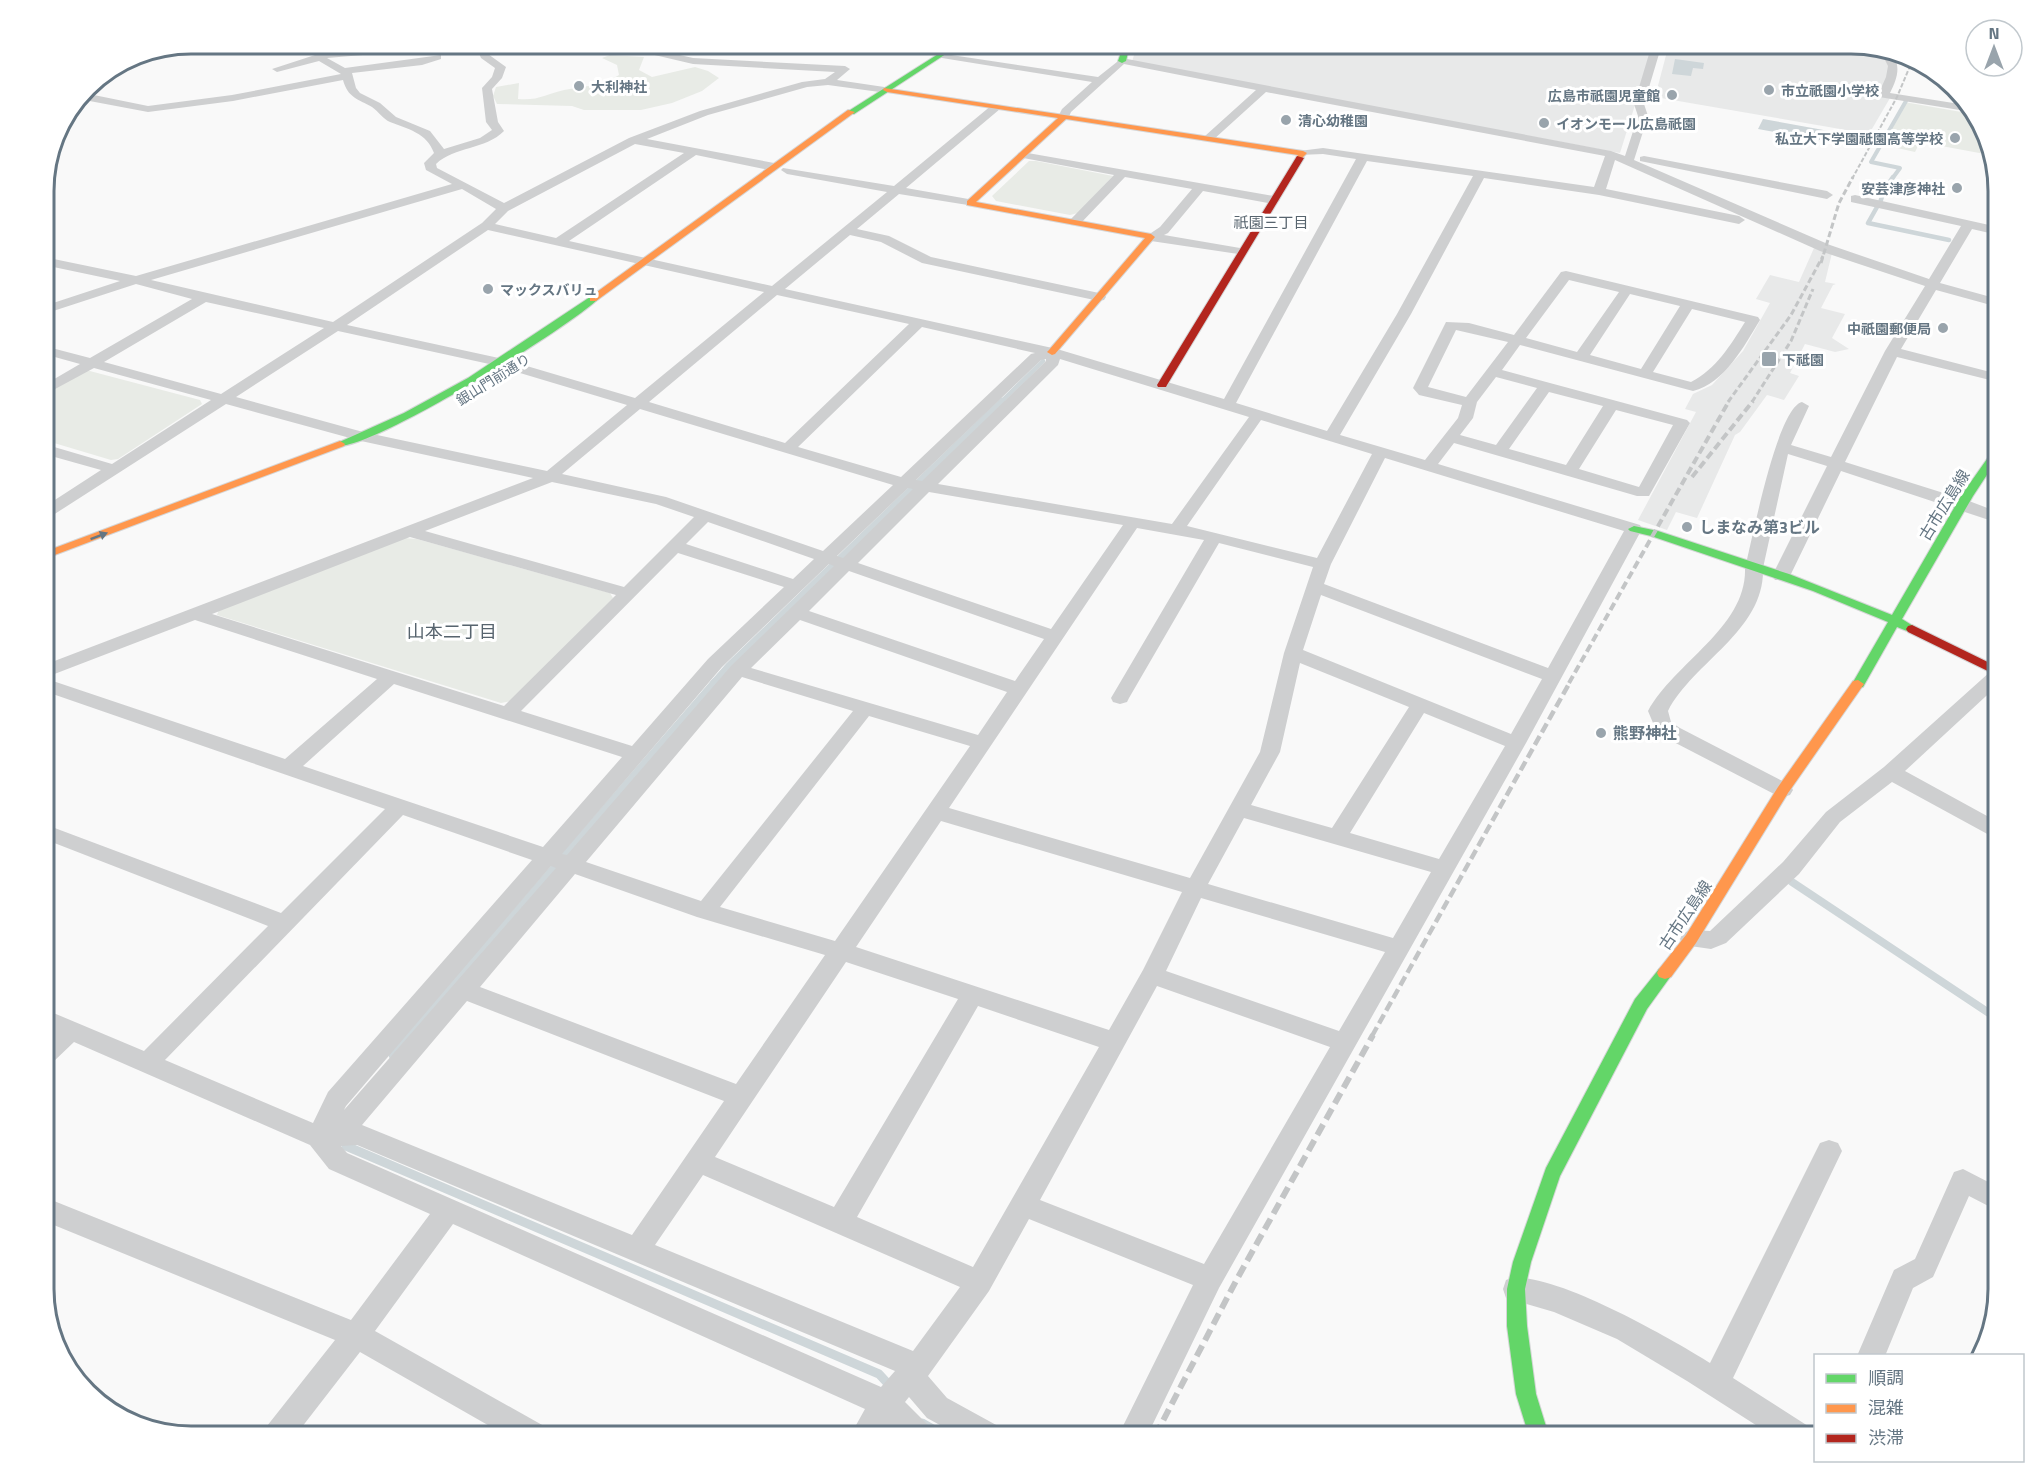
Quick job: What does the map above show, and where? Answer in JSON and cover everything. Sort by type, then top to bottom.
[{"type":"street","points":[[277,69],[320,56],[342,54]]},
{"type":"street","points":[[433,54],[436,57]]},
{"type":"street","points":[[91,98],[148,109],[233,98],[346,73],[349,69],[422,62],[436,57],[458,54]]},
{"type":"street","points":[[477,54],[501,67],[497,78],[487,88],[492,122],[498,131],[484,140],[440,154],[430,164],[432,170],[472,189],[504,208]]},
{"type":"street","points":[[663,54],[693,61],[845,69],[828,82]]},
{"type":"street","points":[[970,203],[1122,61],[1124,54]]},
{"type":"street","points":[[1629,158],[1643,116],[1639,104],[1654,54]]},
{"type":"street","points":[[942,55],[1099,81]]},
{"type":"street","name":"銀山門前通り","points":[[54,567],[380,440],[477,392],[509,365],[780,169],[882,100],[887,90],[942,55]]},
{"type":"street","points":[[320,56],[325,62],[346,73],[349,85],[357,97],[374,103],[390,118],[420,129],[438,145],[440,154]]},
{"type":"street","points":[[1891,60],[1894,75],[1883,95],[1957,105]]},
{"type":"street","points":[[1122,61],[1611,154],[1738,194],[1827,195]]},
{"type":"street","points":[[54,507],[338,326],[486,226],[504,208],[633,140],[704,113],[806,84],[828,82],[1303,153],[1323,151],[1599,191],[1739,220],[1759,221],[1825,248],[1934,285],[1988,300]]},
{"type":"street","points":[[1209,138],[1263,89]]},
{"type":"street","points":[[54,668],[549,477],[996,107]]},
{"type":"street","points":[[633,140],[780,169],[1240,252]]},
{"type":"street","points":[[558,242],[693,152]]},
{"type":"street","points":[[1162,384],[1240,252],[1303,153]]},
{"type":"street","points":[[1599,191],[1611,154]]},
{"type":"street","points":[[1022,155],[1274,201]]},
{"type":"street","points":[[1228,405],[1363,157]]},
{"type":"street","points":[[1629,158],[1738,194],[1759,221]]},
{"type":"street","points":[[1075,222],[1121,174]]},
{"type":"street","points":[[1331,437],[1404,314],[1480,174]]},
{"type":"street","points":[[54,307],[136,280],[461,185]]},
{"type":"street","points":[[319,1137],[355,1116],[738,669],[796,612],[904,483],[1036,357],[1052,352],[1151,237],[1164,230],[1199,188]]},
{"type":"street","points":[[1855,199],[1988,229]]},
{"type":"street","points":[[1781,576],[1892,351],[1934,285],[1968,225]]},
{"type":"street","points":[[486,226],[1052,352],[1162,384],[1634,529],[1654,533],[1781,576],[1894,619],[1988,669]]},
{"type":"street","points":[[846,230],[885,239],[927,260],[1100,297]]},
{"type":"street","points":[[54,263],[509,365],[904,483],[1177,529],[1322,564]]},
{"type":"street","points":[[1429,466],[1465,418],[1470,402],[1493,372],[1516,341],[1566,275],[1753,320],[1736,349],[1709,380],[1693,387],[1516,341],[1469,327],[1451,325],[1420,388],[1424,392],[1470,402]]},
{"type":"street","points":[[1581,357],[1627,289]]},
{"type":"street","points":[[54,385],[204,298]]},
{"type":"street","points":[[1646,374],[1688,304]]},
{"type":"street","points":[[788,448],[920,322]]},
{"type":"street","points":[[1892,351],[1988,375]]},
{"type":"street","points":[[319,1137],[337,1099],[715,663],[797,586],[836,562],[925,487],[1053,362],[1052,352]]},
{"type":"street","points":[[54,353],[361,436],[660,500],[1056,637]]},
{"type":"street","name":"銀山門前通り","points":[[54,552],[361,436],[509,365]]},
{"type":"street","points":[[1451,437],[1643,493],[1682,423],[1493,372]]},
{"type":"street","points":[[1500,451],[1546,386]]},
{"type":"street","points":[[1570,471],[1612,404]]},
{"type":"street","points":[[1784,790],[1673,734],[1663,724],[1658,711],[1666,695],[1733,625],[1751,597],[1756,577],[1754,568],[1782,447],[1802,406]]},
{"type":"street","points":[[1177,529],[1258,414]]},
{"type":"street","points":[[1782,447],[1988,514]]},
{"type":"street","points":[[54,452],[113,469]]},
{"type":"street","points":[[871,1426],[886,1402],[914,1372],[979,1282],[1152,975],[1196,887],[1270,752],[1293,653],[1322,564],[1381,452]]},
{"type":"street","name":"古市広島線","points":[[1536,1426],[1526,1394],[1517,1326],[1516,1289],[1522,1262],[1552,1174],[1641,1004],[1691,939],[1784,790],[1855,689],[1894,619],[1988,466]]},
{"type":"street","points":[[506,715],[706,515]]},
{"type":"street","points":[[637,1250],[1133,522]]},
{"type":"street","points":[[1137,1426],[1210,1279],[1553,677],[1634,529]]},
{"type":"street","points":[[408,531],[627,593]]},
{"type":"street","points":[[1120,698],[1214,537]]},
{"type":"street","points":[[675,546],[797,586]]},
{"type":"street","points":[[1314,586],[1553,677]]},
{"type":"street","points":[[796,612],[1019,689]]},
{"type":"street","points":[[194,614],[636,755]]},
{"type":"street","points":[[1293,653],[1515,743]]},
{"type":"street","points":[[738,669],[982,743]]},
{"type":"street","points":[[288,768],[390,677]]},
{"type":"street","points":[[1691,939],[1711,940],[1718,937],[1791,868],[1833,817],[1891,772],[1988,683]]},
{"type":"street","points":[[54,687],[705,911],[841,951],[1114,1042]]},
{"type":"street","points":[[1337,837],[1420,705]]},
{"type":"street","points":[[705,911],[866,708]]},
{"type":"street","points":[[1891,772],[1988,825]]},
{"type":"street","points":[[148,1062],[399,807]]},
{"type":"street","points":[[1239,809],[1444,868]]},
{"type":"street","points":[[936,812],[1399,948]]},
{"type":"street","points":[[54,835],[285,924]]},
{"type":"street","points":[[1152,975],[1343,1042]]},
{"type":"street","points":[[464,990],[741,1097]]},
{"type":"street","points":[[840,1222],[972,995]]},
{"type":"street","points":[[54,1021],[319,1137],[338,1161],[886,1402],[909,1426]]},
{"type":"street","points":[[54,1046],[72,1029]]},
{"type":"street","points":[[319,1137],[358,1134],[637,1250],[914,1372],[937,1408],[969,1426]]},
{"type":"street","points":[[1715,1384],[1829,1151]]},
{"type":"street","points":[[698,1161],[979,1282]]},
{"type":"street","points":[[1872,1354],[1903,1279],[1924,1268],[1963,1180],[1988,1194]]},
{"type":"street","points":[[1023,1205],[1210,1279]]},
{"type":"street","points":[[286,1426],[448,1210]]},
{"type":"street","points":[[54,1213],[356,1335],[515,1426]]},
{"type":"street","points":[[1516,1289],[1545,1294],[1622,1325],[1781,1426]]},
{"type":"shaded area","name":"イオンモール広島祇園","points":[[1134,54],[1651,54],[1620,153],[1132,62]]},
{"type":"shaded area","name":"市立祇園小学校","points":[[1666,54],[1860,54],[1889,60],[1891,62],[1885,89],[1876,95],[1890,98],[1869,134],[1655,97]]},
{"type":"shaded area","points":[[610,55],[644,57],[639,70],[652,77],[695,67],[719,78],[702,91],[672,103],[641,110],[584,110],[572,106],[497,104],[493,96],[496,87],[519,83],[518,99],[525,99],[606,81],[619,75],[617,65],[602,58]]},
{"type":"shaded area","points":[[1675,59],[1704,63],[1703,69],[1693,68],[1691,76],[1672,74]]},
{"type":"shaded area","points":[[1904,102],[1963,112],[1974,131],[1983,154],[1920,142],[1915,152],[1884,145]]},
{"type":"shaded area","points":[[1763,119],[1840,133],[1836,143],[1758,129]]},
{"type":"shaded area","points":[[1029,161],[1113,176],[1078,213],[1070,215],[996,201],[992,196]]},
{"type":"shaded area","points":[[1814,248],[1832,253],[1825,282],[1836,284],[1833,285],[1821,308],[1845,314],[1832,338],[1849,349],[1835,352],[1805,344],[1790,373],[1799,376],[1784,400],[1767,395],[1740,432],[1735,435],[1697,518],[1676,512],[1667,530],[1638,520],[1696,412],[1685,409],[1693,394],[1712,385],[1743,351],[1770,303],[1756,299],[1770,275],[1799,282]]},
{"type":"shaded area","points":[[86,370],[200,400],[202,404],[118,459],[111,460],[54,443],[54,387]]},
{"type":"shaded area","points":[[404,538],[417,539],[610,593],[613,598],[511,701],[501,703],[217,615],[219,609]]},
{"type":"waterway","points":[[1892,179],[1900,168],[1871,162],[1906,101]]},
{"type":"waterway","points":[[1880,203],[1884,190],[1893,177]]},
{"type":"waterway","points":[[1877,207],[1868,223],[1949,240]]},
{"type":"waterway","points":[[1001,402],[1043,361]]},
{"type":"waterway","points":[[713,683],[1002,401]]},
{"type":"waterway","points":[[409,1036],[715,682]]},
{"type":"waterway","points":[[1792,882],[1988,1012]]},
{"type":"waterway","points":[[393,1055],[410,1035]]},
{"type":"waterway","points":[[345,1137],[346,1146],[879,1374],[891,1387]]},
{"type":"waterway","points":[[922,1423],[927,1426]]},
{"type":"railway","points":[[1852,179],[1897,97],[1909,67]]},
{"type":"railway","points":[[1821,263],[1839,203],[1853,177]]},
{"type":"railway","points":[[1728,402],[1791,315],[1823,256]]},
{"type":"railway","points":[[1752,402],[1791,341],[1813,289]]},
{"type":"railway","points":[[1569,683],[1729,401]]},
{"type":"railway","points":[[1692,477],[1753,401]]},
{"type":"railway","points":[[1372,1036],[1570,682]]},
{"type":"railway","points":[[1160,1426],[1237,1279],[1373,1035]]},
{"type":"traffic: fast","points":[[851,112],[942,54]]},
{"type":"traffic: fast","points":[[1122,61],[1124,54]]},
{"type":"traffic: fast","points":[[340,444],[408,415],[440,398],[533,341],[593,299]]},
{"type":"traffic: fast","points":[[1858,684],[1967,496],[1988,466]]},
{"type":"traffic: fast","points":[[1634,529],[1654,533],[1785,576],[1881,614],[1912,629]]},
{"type":"traffic: fast","points":[[1536,1426],[1526,1394],[1517,1326],[1516,1289],[1522,1262],[1552,1174],[1641,1004],[1665,973]]},
{"type":"traffic: slow","points":[[887,90],[1303,153],[1300,158]]},
{"type":"traffic: slow","points":[[593,299],[851,112]]},
{"type":"traffic: slow","points":[[1052,352],[1151,237],[970,203],[1064,117]]},
{"type":"traffic: slow","points":[[54,552],[340,444]]},
{"type":"traffic: slow","points":[[1665,973],[1691,939],[1783,790],[1858,684]]},
{"type":"traffic: jam","points":[[1162,385],[1300,158]]},
{"type":"traffic: jam","points":[[1912,629],[1988,667]]},
{"type":"place","name":"大利神社","points":[[579,86]]},
{"type":"place","name":"市立祇園小学校","points":[[1769,90]]},
{"type":"place","name":"広島市祇園児童館","points":[[1672,95]]},
{"type":"place","name":"清心幼稚園","points":[[1286,120]]},
{"type":"place","name":"イオンモール広島祇園","points":[[1544,123]]},
{"type":"place","name":"私立大下学園祗園高等学校","points":[[1955,138]]},
{"type":"place","name":"安芸津彦神社","points":[[1957,188]]},
{"type":"place","name":"マックスバリュ","points":[[488,289]]},
{"type":"place","name":"中祇園郵便局","points":[[1943,328]]},
{"type":"place","name":"下祗園","points":[[1769,359]]},
{"type":"place","name":"しまなみ第3ビル","points":[[1687,527]]},
{"type":"place","name":"熊野神社","points":[[1601,733]]},
{"type":"district","name":"祇園三丁目","points":[[1271,222]]},
{"type":"district","name":"山本二丁目","points":[[452,631]]}]
